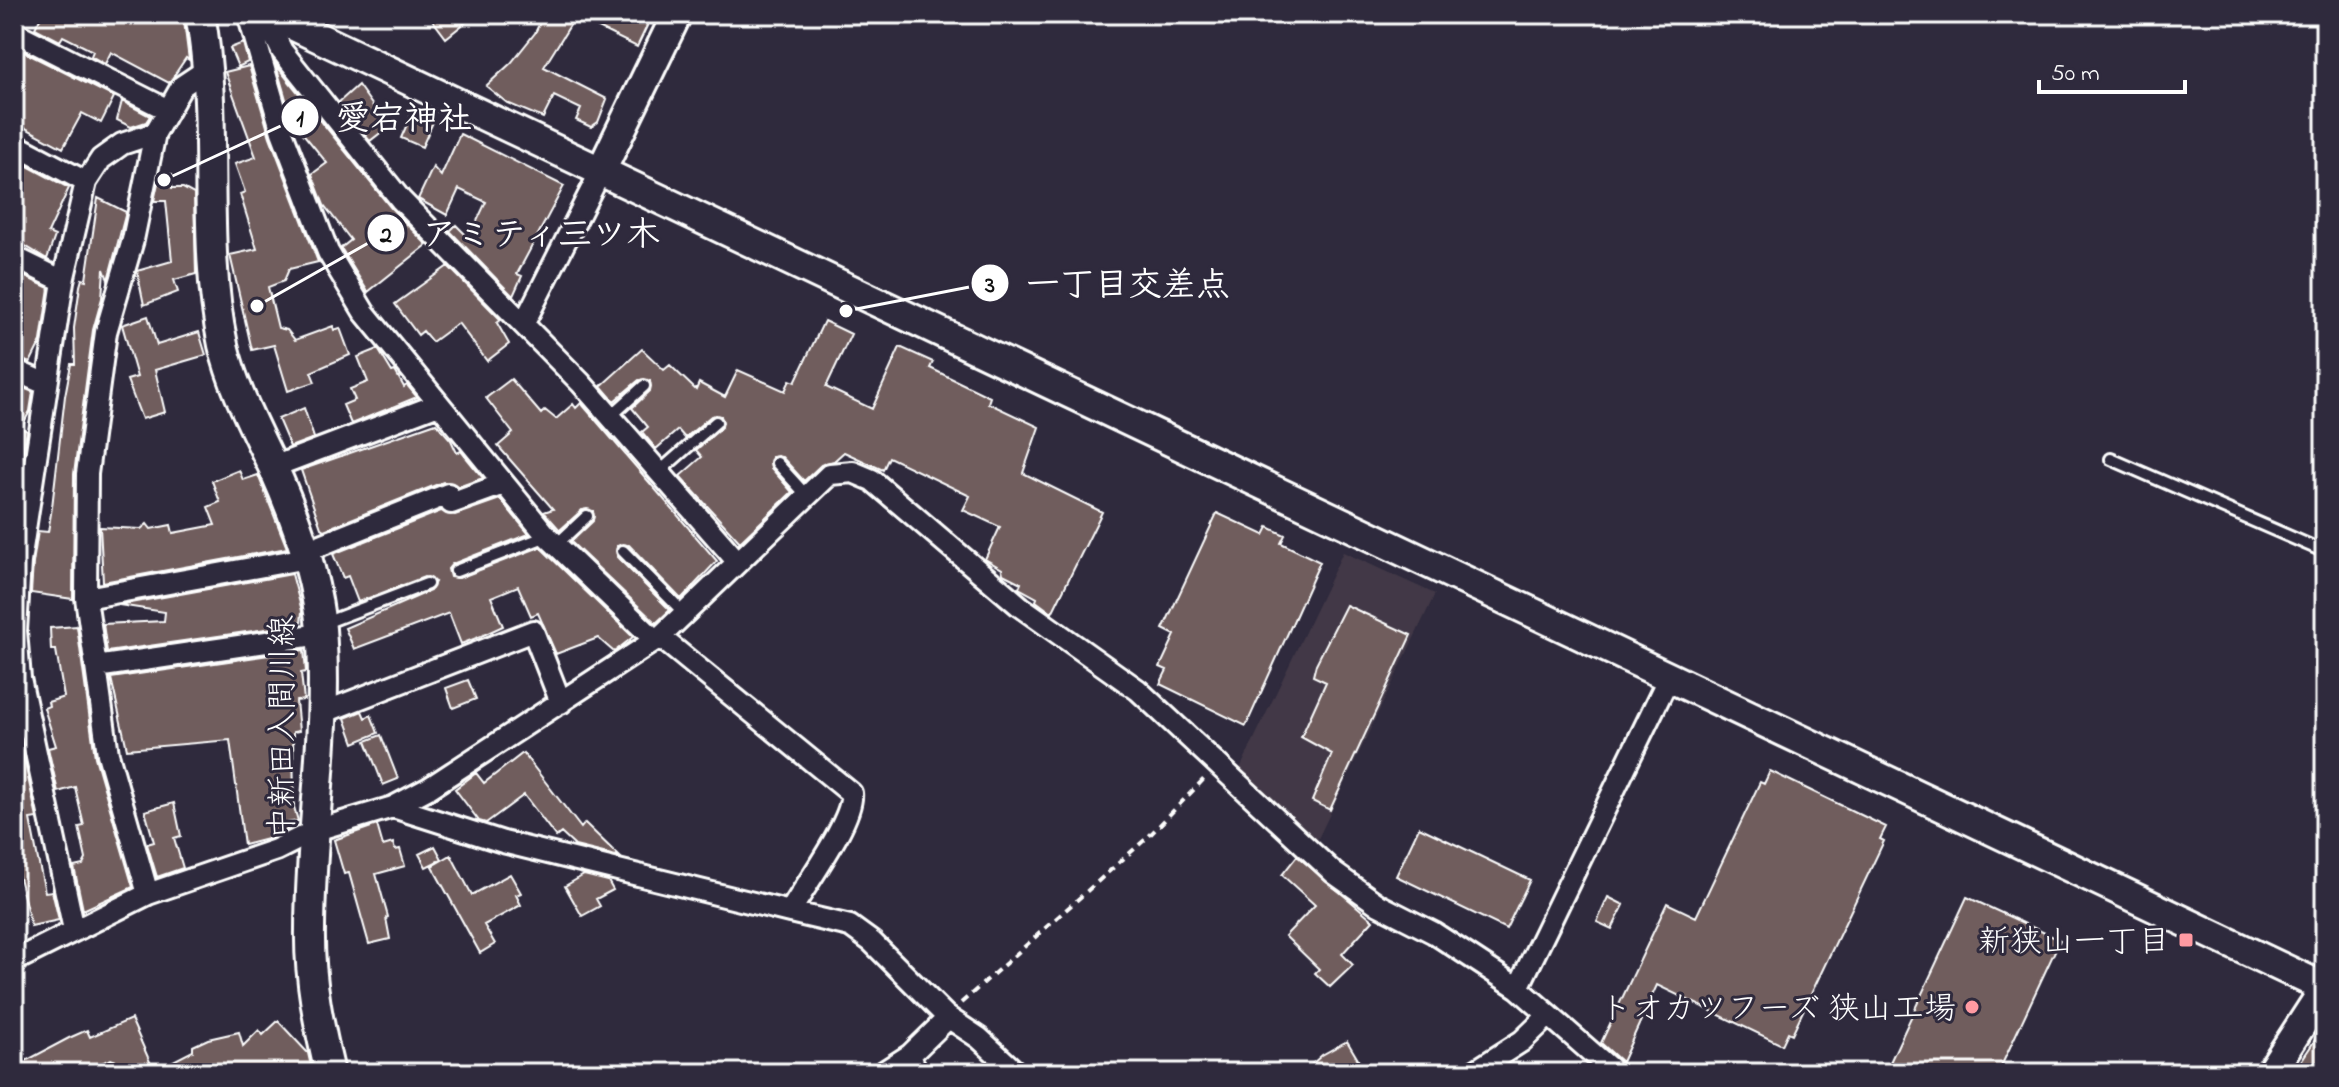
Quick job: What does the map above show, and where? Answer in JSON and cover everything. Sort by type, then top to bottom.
[{"type":"street","name":"中新田入間川線","points":[[200,14],[206,70],[215,280],[224,346],[248,414],[273,467],[307,554],[321,629],[322,713],[310,931],[315,1010],[330,1073]]},
{"type":"street","points":[[248,14],[282,132],[328,252],[364,312],[436,405],[551,541],[658,639],[851,793],[853,804],[845,825],[825,851],[790,912]]},
{"type":"street","points":[[270,14],[2325,988],[2270,1073]]},
{"type":"street","points":[[270,14],[273,33],[282,51],[401,200],[524,323],[611,416],[737,561]]},
{"type":"street","points":[[524,323],[677,14]]},
{"type":"street","points":[[14,32],[166,109]]},
{"type":"street","points":[[148,894],[108,754],[86,598],[87,474],[106,332],[133,240],[155,133],[166,109],[182,86],[206,70]]},
{"type":"street","points":[[74,930],[20,678],[16,631],[17,562],[63,281],[86,182],[101,159],[122,144],[155,133]]},
{"type":"street","points":[[14,144],[86,182]]},
{"type":"street","points":[[14,257],[63,281]]},
{"type":"street","points":[[14,370],[46,384]]},
{"type":"street","points":[[273,467],[436,405]]},
{"type":"street","points":[[14,961],[148,894],[276,850],[316,830],[393,807],[489,752],[658,639],[807,496],[837,471],[853,472],[872,480],[1021,607],[1138,690],[1220,763],[1334,873],[1379,905],[1434,933],[1518,988],[1615,1073]]},
{"type":"street","points":[[86,598],[307,554],[448,494],[451,503],[503,484]]},
{"type":"street","points":[[96,667],[321,629]]},
{"type":"street","points":[[322,713],[533,631],[561,703]]},
{"type":"street","points":[[1518,988],[1669,677]]},
{"type":"street","points":[[393,807],[503,842],[850,926],[872,942],[947,1017],[979,1038],[1017,1073]]},
{"type":"street","points":[[1472,1073],[1522,1041],[1549,1015]]},
{"type":"street","points":[[882,1073],[913,1064],[947,1017]]},
{"type":"lane","points":[[611,416],[644,386]]},
{"type":"lane","points":[[659,472],[716,422]]},
{"type":"lane","points":[[2111,459],[2325,552]]},
{"type":"lane","points":[[777,463],[807,496]]},
{"type":"lane","points":[[456,571],[551,541],[587,516]]},
{"type":"lane","points":[[623,551],[685,614]]},
{"type":"lane","points":[[321,629],[427,584]]},
{"type":"path","points":[[947,1017],[1149,836],[1220,763]]},
{"type":"shaded area","points":[[1343,552],[1435,594],[1314,847],[1238,773]]},
{"type":"building","points":[[42,14],[90,14],[108,22],[112,14],[169,14],[184,21],[189,60],[186,58],[169,83],[111,52],[105,64],[91,56],[93,51],[63,36],[60,41],[35,28]]},
{"type":"building","points":[[428,14],[476,14],[446,38]]},
{"type":"building","points":[[544,14],[559,14],[572,22],[544,67],[607,99],[598,122],[591,127],[576,120],[581,109],[554,96],[543,118],[507,103],[486,86],[511,63],[535,33]]},
{"type":"building","points":[[570,14],[628,14],[648,24],[637,47]]},
{"type":"building","points":[[243,43],[248,62],[238,67],[230,48]]},
{"type":"building","points":[[14,47],[114,97],[101,123],[82,113],[63,148],[14,122],[14,100],[24,81],[14,76]]},
{"type":"building","points":[[276,65],[391,208],[427,245],[368,292],[341,248],[351,240],[324,205],[312,174],[327,163],[292,120]]},
{"type":"building","points":[[249,66],[270,137],[318,262],[289,269],[284,281],[268,287],[278,328],[287,330],[295,340],[333,326],[334,330],[340,328],[350,355],[311,372],[315,382],[288,391],[274,345],[252,350],[230,255],[257,249],[240,194],[245,192],[235,164],[256,157],[225,72]]},
{"type":"building","points":[[358,85],[388,127],[370,141],[339,102]]},
{"type":"building","points":[[122,101],[150,116],[146,122],[131,127],[117,120]]},
{"type":"building","points":[[412,113],[433,122],[422,147],[401,138]]},
{"type":"building","points":[[460,134],[564,186],[517,274],[522,276],[513,296],[450,231],[456,225],[469,238],[486,202],[459,189],[447,215],[418,199],[433,167],[441,176]]},
{"type":"building","points":[[24,164],[69,188],[48,233],[55,236],[47,259],[17,241],[21,231],[14,228],[15,185]]},
{"type":"building","points":[[160,174],[172,174],[172,188],[183,188],[194,194],[196,274],[174,280],[178,292],[144,305],[137,271],[172,261],[166,201],[154,201]]},
{"type":"building","points":[[98,198],[126,212],[108,280],[104,269],[102,298],[93,330],[74,474],[73,599],[31,593],[38,531],[48,532],[65,396],[71,364],[75,364],[74,328],[80,286],[82,279],[86,280]]},
{"type":"building","points":[[448,266],[501,320],[497,323],[509,344],[487,361],[458,323],[432,342],[423,331],[418,335],[395,304]]},
{"type":"building","points":[[15,272],[49,288],[41,341],[30,363],[15,357],[20,348],[14,345]]},
{"type":"building","points":[[148,316],[157,345],[199,332],[206,355],[155,370],[165,412],[142,419],[127,380],[137,377],[122,325]]},
{"type":"building","points":[[824,321],[851,334],[826,387],[872,409],[900,347],[933,362],[930,368],[990,397],[988,403],[1039,427],[1023,473],[1102,512],[1052,613],[1036,601],[1037,598],[1019,588],[1021,583],[1003,574],[1002,569],[985,559],[1000,527],[963,510],[970,496],[889,457],[883,470],[844,452],[834,461],[821,465],[804,481],[782,457],[772,457],[771,468],[792,492],[740,542],[680,476],[702,457],[696,450],[722,427],[721,416],[711,416],[685,438],[678,430],[656,449],[642,432],[648,427],[632,408],[650,391],[650,381],[639,380],[614,401],[601,386],[642,349],[664,370],[670,365],[696,390],[699,383],[725,397],[738,370],[785,391],[790,380],[795,382]]},
{"type":"building","points":[[378,349],[404,387],[407,385],[417,397],[351,424],[343,405],[355,400],[350,389],[368,382],[358,357]]},
{"type":"building","points":[[511,379],[541,414],[545,410],[556,419],[573,404],[576,408],[581,403],[717,561],[681,599],[629,545],[617,546],[617,557],[670,610],[656,623],[571,542],[593,521],[593,511],[582,510],[560,530],[544,512],[553,509],[498,446],[513,433],[486,398]]},
{"type":"building","points":[[14,384],[33,392],[30,411],[21,428],[27,431],[14,494]]},
{"type":"building","points":[[304,408],[314,438],[290,447],[278,419]]},
{"type":"building","points":[[436,423],[451,440],[457,453],[461,451],[483,478],[458,487],[443,482],[324,530],[321,528],[301,470]]},
{"type":"building","points":[[239,470],[243,480],[258,475],[287,548],[103,582],[100,527],[141,529],[147,524],[151,529],[171,525],[173,533],[215,525],[208,507],[220,502],[212,481]]},
{"type":"building","points":[[500,499],[529,534],[452,564],[448,569],[450,577],[459,578],[540,547],[633,637],[614,652],[598,638],[556,654],[538,613],[531,616],[518,586],[491,597],[503,626],[461,644],[449,613],[354,649],[345,628],[430,591],[435,582],[424,577],[358,602],[348,576],[343,578],[333,554],[441,511],[455,515]]},
{"type":"building","points":[[1217,513],[1264,535],[1268,527],[1285,535],[1281,543],[1320,562],[1246,726],[1160,684],[1167,670],[1160,667],[1175,635],[1163,629]]},
{"type":"building","points":[[292,574],[302,611],[301,624],[107,652],[103,624],[164,621],[165,612],[119,605]]},
{"type":"building","points":[[1346,605],[1411,635],[1330,810],[1312,801],[1332,754],[1301,737],[1326,682],[1313,676],[1316,664]]},
{"type":"building","points":[[77,626],[95,757],[133,887],[83,910],[74,867],[83,865],[86,859],[79,827],[84,826],[75,787],[58,792],[48,748],[56,746],[44,708],[49,706],[48,702],[64,697],[56,650],[51,650],[50,628]]},
{"type":"building","points":[[304,650],[306,672],[301,673],[304,700],[296,701],[299,731],[293,732],[294,807],[298,821],[286,823],[287,830],[271,838],[244,845],[230,740],[127,749],[111,678]]},
{"type":"building","points":[[468,680],[476,699],[453,708],[446,688]]},
{"type":"building","points":[[362,711],[365,718],[371,715],[378,733],[354,743],[345,718]]},
{"type":"building","points":[[381,735],[398,779],[383,785],[366,741]]},
{"type":"building","points":[[523,753],[581,828],[585,823],[620,857],[575,846],[561,833],[556,837],[524,795],[486,823],[479,821],[455,789],[476,773],[484,783]]},
{"type":"building","points":[[23,755],[37,818],[30,819],[45,892],[52,891],[59,920],[31,926],[14,857],[14,757]]},
{"type":"building","points":[[1770,771],[1886,827],[1880,839],[1884,841],[1792,1034],[1788,1032],[1782,1045],[1657,985],[1622,1062],[1601,1043],[1667,903],[1696,917],[1760,782],[1764,784]]},
{"type":"building","points":[[174,803],[181,836],[174,838],[183,868],[157,877],[147,844],[154,842],[145,811]]},
{"type":"building","points":[[377,825],[383,846],[393,843],[395,850],[400,849],[405,866],[376,874],[388,917],[390,939],[369,944],[349,873],[344,874],[334,840]]},
{"type":"building","points":[[1419,827],[1530,880],[1506,929],[1396,876]]},
{"type":"building","points":[[435,846],[442,859],[426,867],[419,854]]},
{"type":"building","points":[[451,855],[472,895],[510,874],[521,893],[516,895],[521,905],[484,925],[495,944],[480,953],[432,866]]},
{"type":"building","points":[[1297,856],[1373,920],[1342,954],[1353,965],[1330,987],[1315,973],[1319,969],[1285,936],[1315,905],[1282,875]]},
{"type":"building","points":[[584,875],[608,881],[613,890],[596,899],[600,906],[582,916],[565,886]]},
{"type":"building","points":[[1608,897],[1624,905],[1612,929],[1597,922]]},
{"type":"building","name":"トオカツフーズ 狭山工場","points":[[1967,897],[2060,940],[1998,1073],[1885,1073]]},
{"type":"building","points":[[131,1019],[154,1071],[193,1051],[193,1046],[208,1039],[239,1032],[243,1046],[259,1030],[263,1035],[278,1021],[308,1053],[311,1066],[302,1073],[124,1073],[119,1062],[111,1059],[99,1065],[96,1073],[14,1073],[14,1067],[69,1038],[87,1030],[90,1037]]},
{"type":"building","points":[[2325,1025],[2325,1062],[2318,1073],[2293,1073]]},
{"type":"building","points":[[1347,1041],[1366,1073],[1302,1073],[1322,1055]]},
{"type":"place","name":"愛宕神社","points":[[164,180]]},
{"type":"place","name":"アミティ三ツ木","points":[[257,306]]},
{"type":"place","name":"一丁目交差点","points":[[846,311]]},
{"type":"place","name":"新狭山一丁目","points":[[2186,940]]},
{"type":"place","name":"トオカツフーズ 狭山工場","points":[[1972,1007]]}]
